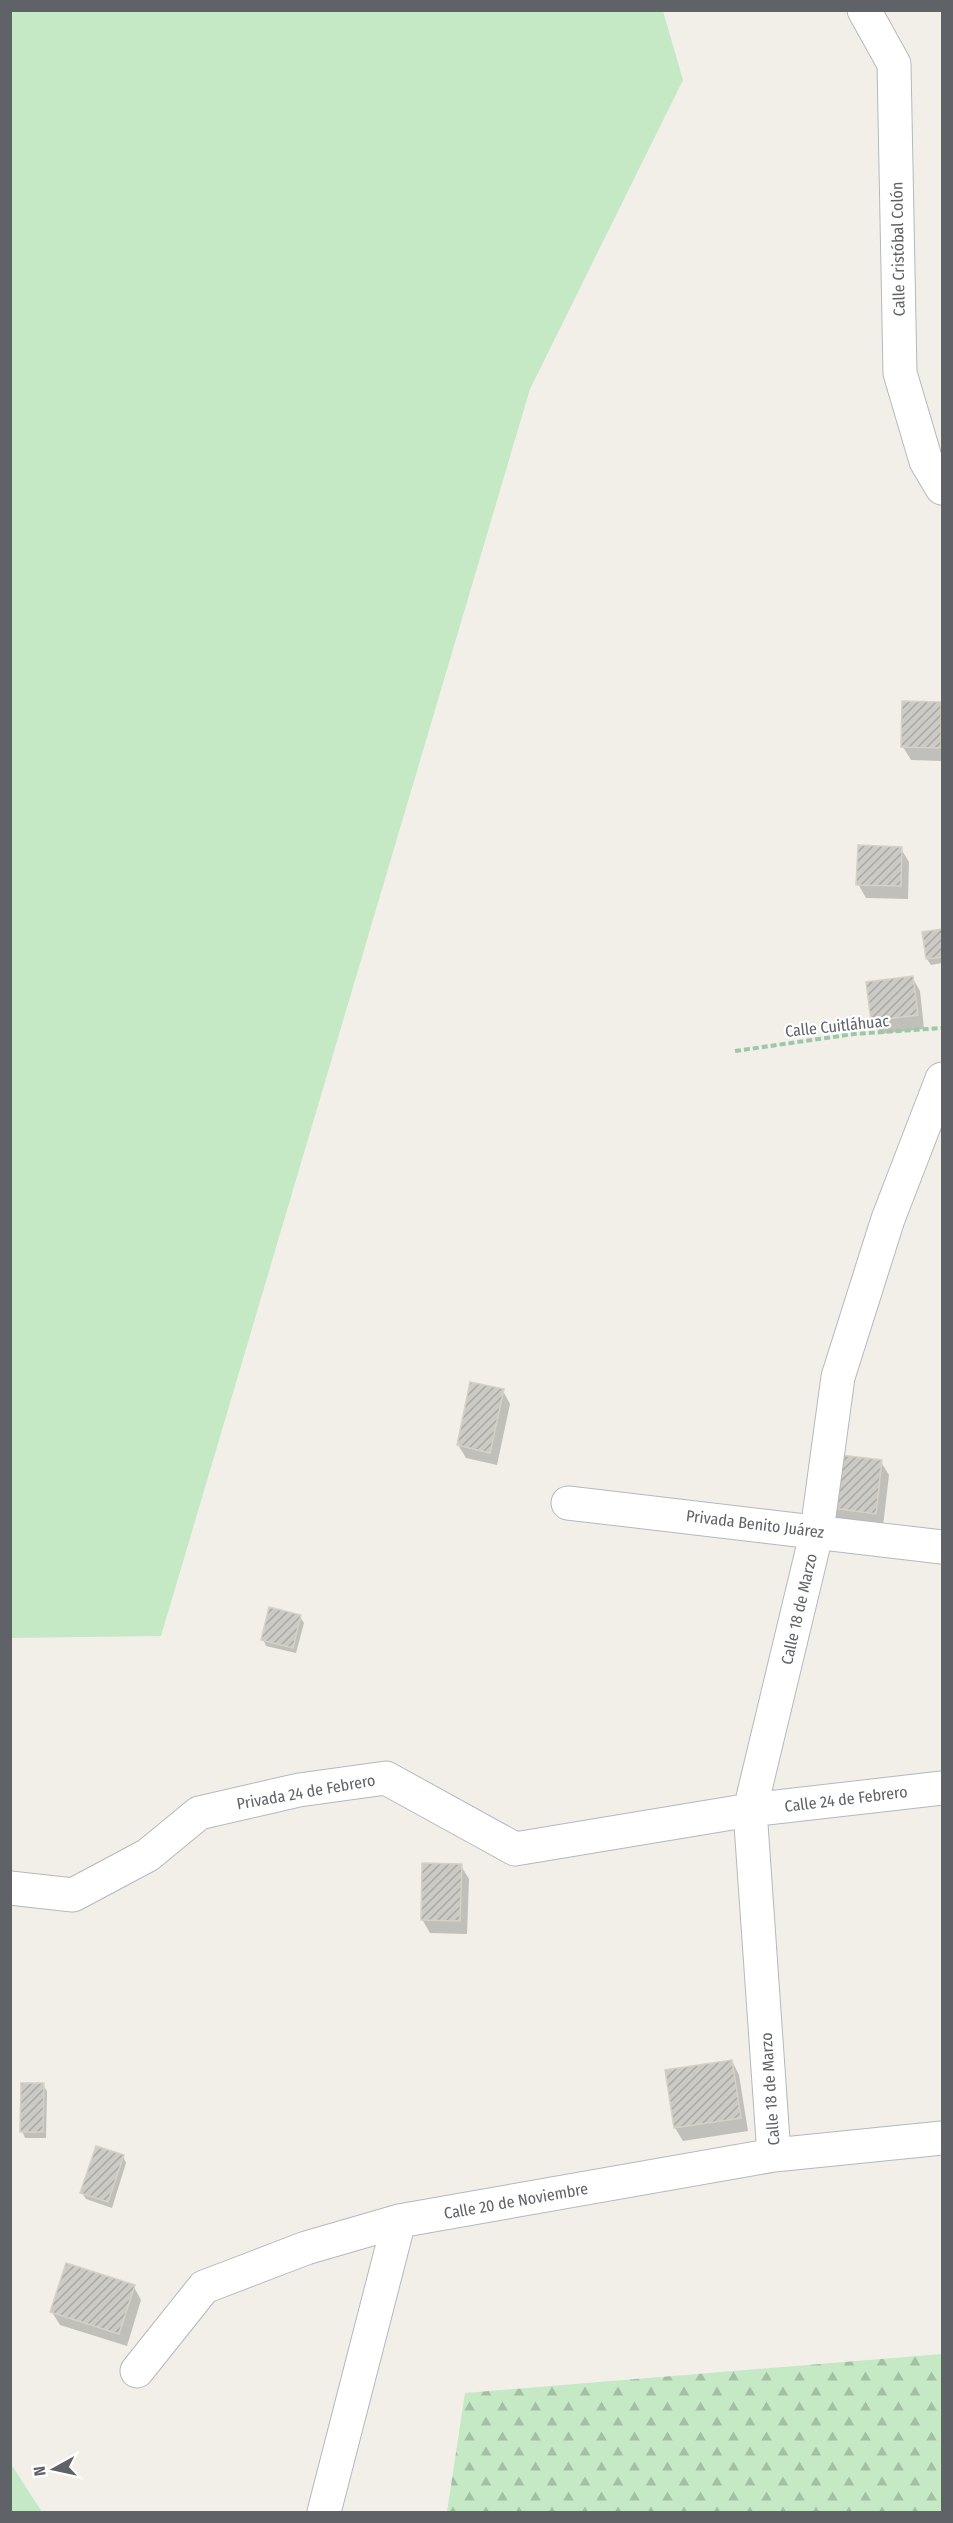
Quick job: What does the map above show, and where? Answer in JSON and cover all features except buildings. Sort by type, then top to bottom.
[{"type":"street","name":"Calle Cristóbal Colón","points":[[864,10],[894,64],[900,373],[937,466]]},
{"type":"street","name":"Calle 18 de Marzo","points":[[774,2155],[750,1810],[817,1532],[838,1377],[888,1220],[942,1079]]},
{"type":"street","name":"Privada Benito Juárez","points":[[568,1503],[942,1547]]},
{"type":"street","name":"Privada 24 de Febrero","points":[[10,1888],[73,1895],[148,1856],[199,1813],[299,1791],[386,1778],[515,1850],[750,1810]]},
{"type":"street","name":"Calle 24 de Febrero","points":[[750,1810],[942,1788]]},
{"type":"street","name":"Calle 20 de Noviembre","points":[[137,2371],[204,2287],[306,2248],[399,2221],[774,2155],[942,2138]]},
{"type":"street","points":[[324,2512],[399,2221]]},
{"type":"path","name":"Calle Cuitláhuac","points":[[735,1051],[854,1034],[942,1028]]},
{"type":"green space","points":[[10,11],[663,11],[683,80],[530,389],[161,1636],[11,1638]]},
{"type":"green space","points":[[942,2354],[942,2512],[447,2512],[465,2393]]},
{"type":"green space","points":[[11,2464],[42,2512],[11,2512]]}]
